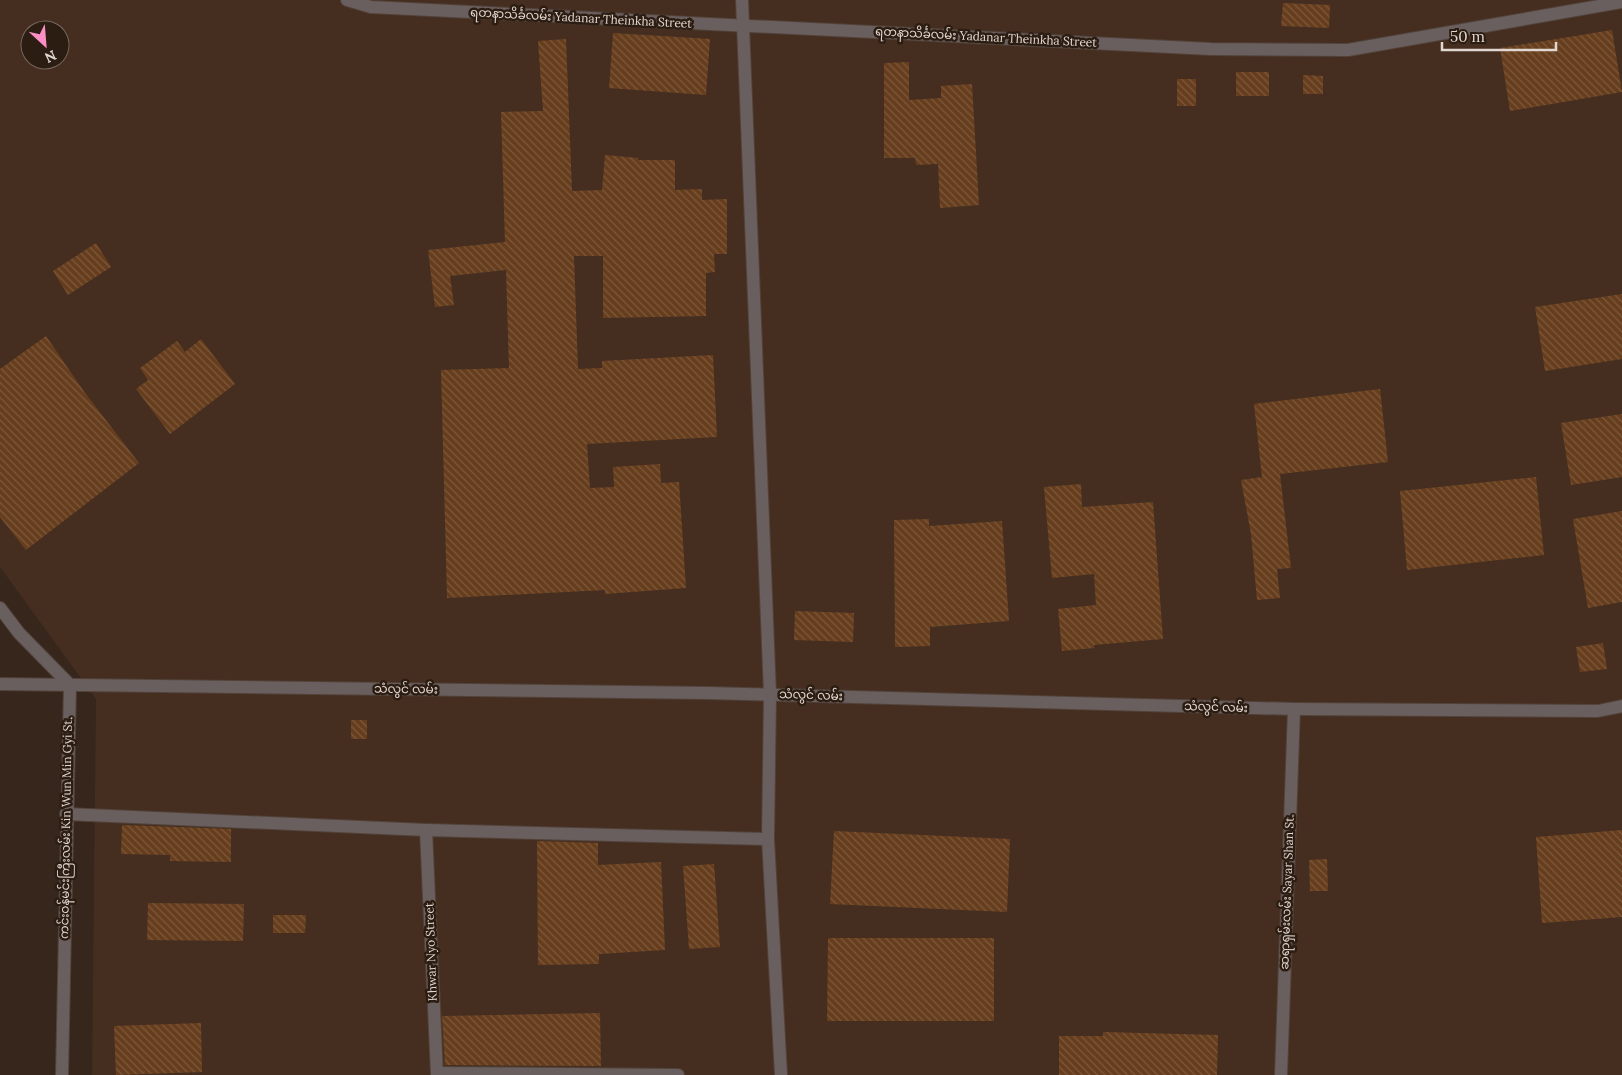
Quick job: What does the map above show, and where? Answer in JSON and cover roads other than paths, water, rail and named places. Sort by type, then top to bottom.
[{"type":"street","name":"ရတနာသိင်္ခလမ်း Yadanar Theinkha Street","points":[[347,0],[371,7],[743,26],[1211,48],[1348,50],[1622,2]]},
{"type":"street","points":[[742,0],[770,694],[768,839],[781,1075]]},
{"type":"street","points":[[0,608],[19,633],[70,684]]},
{"type":"street","name":"သံလွင် လမ်း","points":[[0,684],[770,694],[1294,709],[1598,711],[1622,706]]},
{"type":"street","name":"ကင်းဝန်မင်းကြီးလမ်း Kin Wun Min Gyi St.","points":[[62,1075],[70,684]]},
{"type":"street","name":"ဆရာရှမ်းလမ်း Sayar Shan St.","points":[[1281,1075],[1294,709]]},
{"type":"street","points":[[66,814],[426,830],[768,839]]},
{"type":"street","name":"Khwar Nyo Street","points":[[426,830],[437,1074]]},
{"type":"street","points":[[437,1074],[678,1075]]}]
